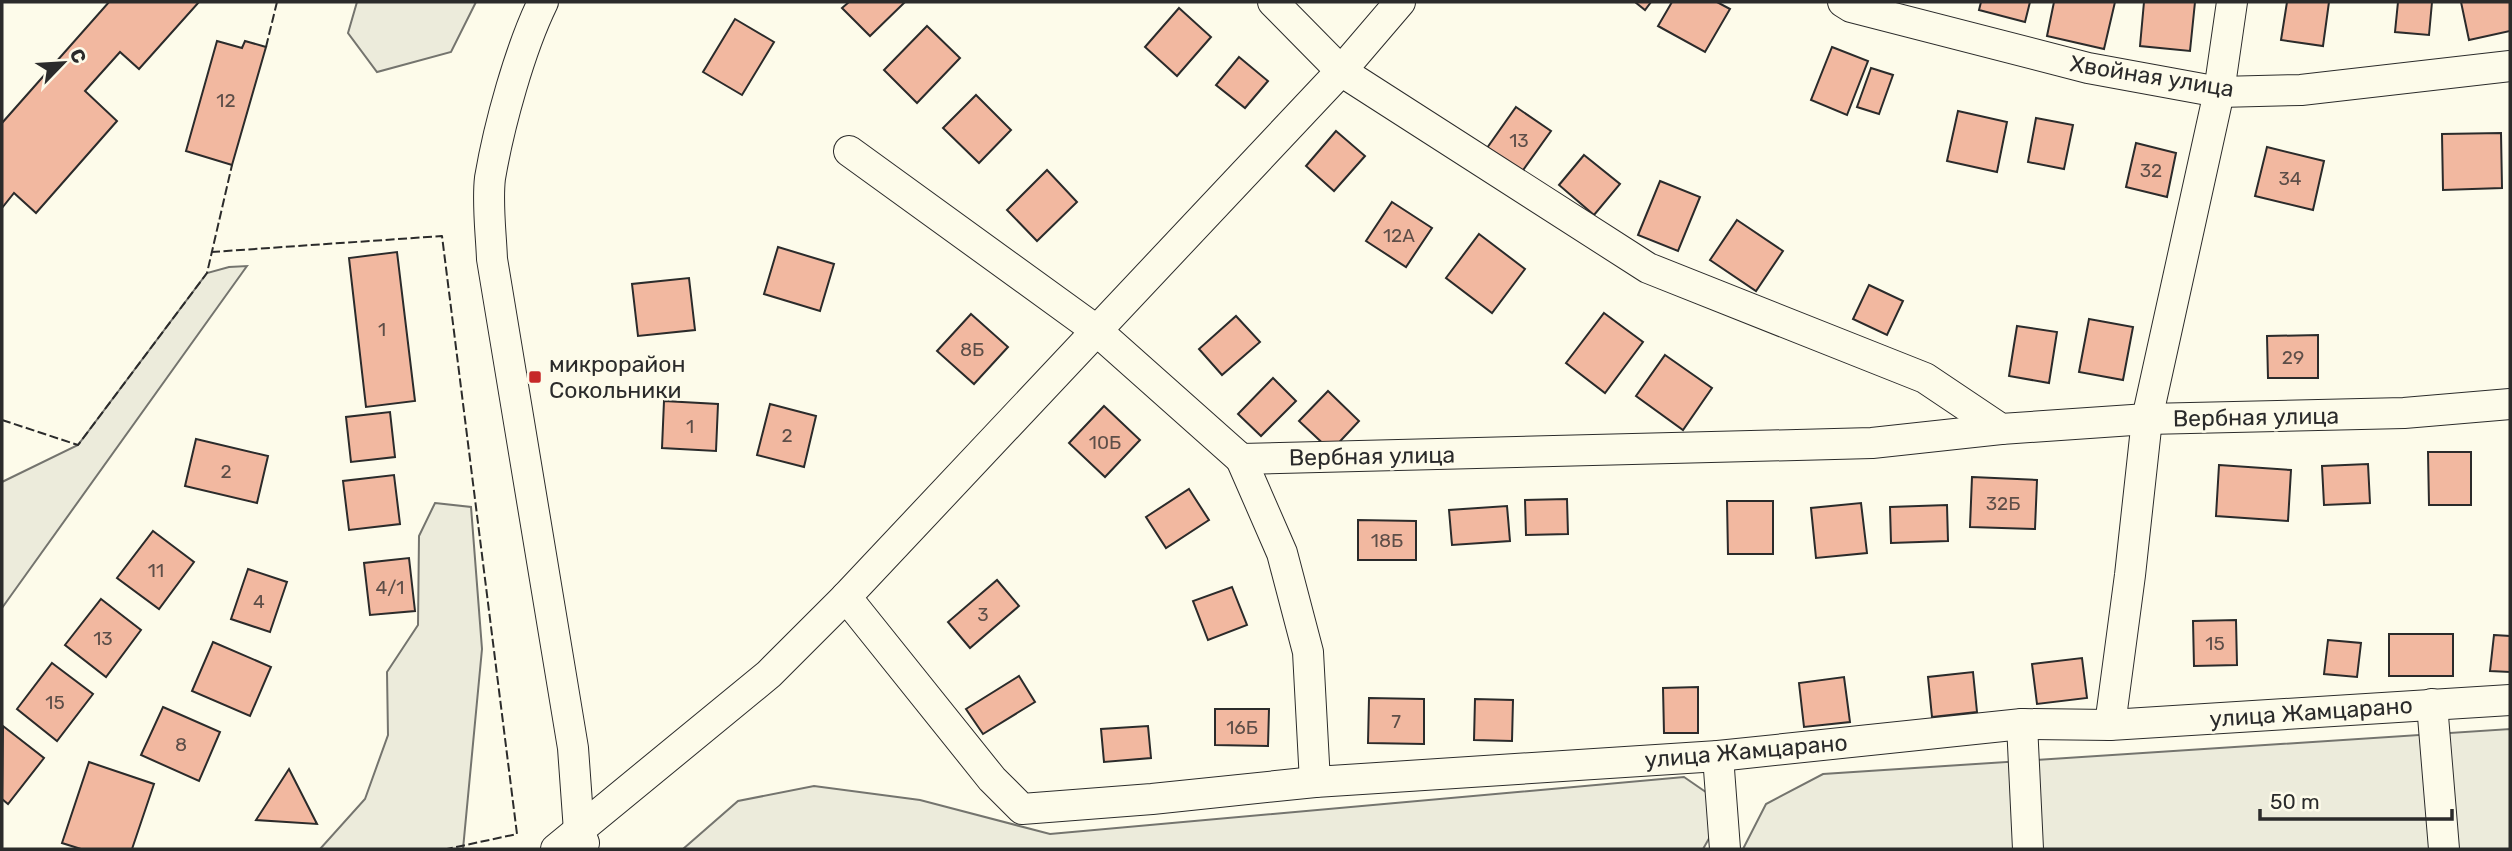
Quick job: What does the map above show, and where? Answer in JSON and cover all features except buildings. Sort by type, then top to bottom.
[{"type":"street","points":[[543,2],[508,103],[490,180],[492,259],[573,748],[575,845]]},
{"type":"street","points":[[1273,2],[1341,71],[1648,268],[1924,378],[2001,429]]},
{"type":"street","points":[[575,845],[769,674],[846,597],[1341,71],[1400,2]]},
{"type":"street","name":"Хвойная улица","points":[[1843,2],[1851,7],[2088,68],[2219,92],[2301,90],[2510,66]]},
{"type":"street","points":[[2110,725],[2147,419],[2219,92],[2232,2]]},
{"type":"street","points":[[849,151],[1096,330],[1241,459],[1282,553],[1308,652],[1315,782]]},
{"type":"street","name":"Вербная улица","points":[[1241,459],[1872,443],[2001,429],[2147,419],[2404,413],[2510,404]]},
{"type":"street","name":"улица Жамцарано","points":[[846,597],[992,779],[1022,809],[1315,782],[1718,756],[2022,724],[2110,725],[2510,700]]},
{"type":"street","points":[[2432,704],[2444,849]]},
{"type":"street","points":[[2022,724],[2028,849]]},
{"type":"street","points":[[1718,756],[1725,849]]},
{"type":"shaded area","points":[[357,2],[476,2],[451,52],[377,72],[348,33]]},
{"type":"shaded area","points":[[247,266],[2,608],[2,482],[78,445],[207,273],[229,267]]},
{"type":"shaded area","points":[[435,503],[471,507],[482,649],[463,849],[320,849],[365,799],[388,735],[387,672],[418,625],[419,536]]},
{"type":"shaded area","points":[[2510,729],[2510,849],[1743,849],[1766,804],[1823,774]]},
{"type":"shaded area","points":[[1684,777],[1713,797],[1715,828],[1703,849],[683,849],[738,801],[814,786],[920,800],[1050,834]]},
{"type":"fence","points":[[266,47],[277,2]]},
{"type":"fence","points":[[2,420],[78,445],[207,273],[232,165]]},
{"type":"fence","points":[[211,252],[442,236],[517,834],[447,849]]},
{"type":"place","name":"микрорайон Сокольники","points":[[535,377]]}]
